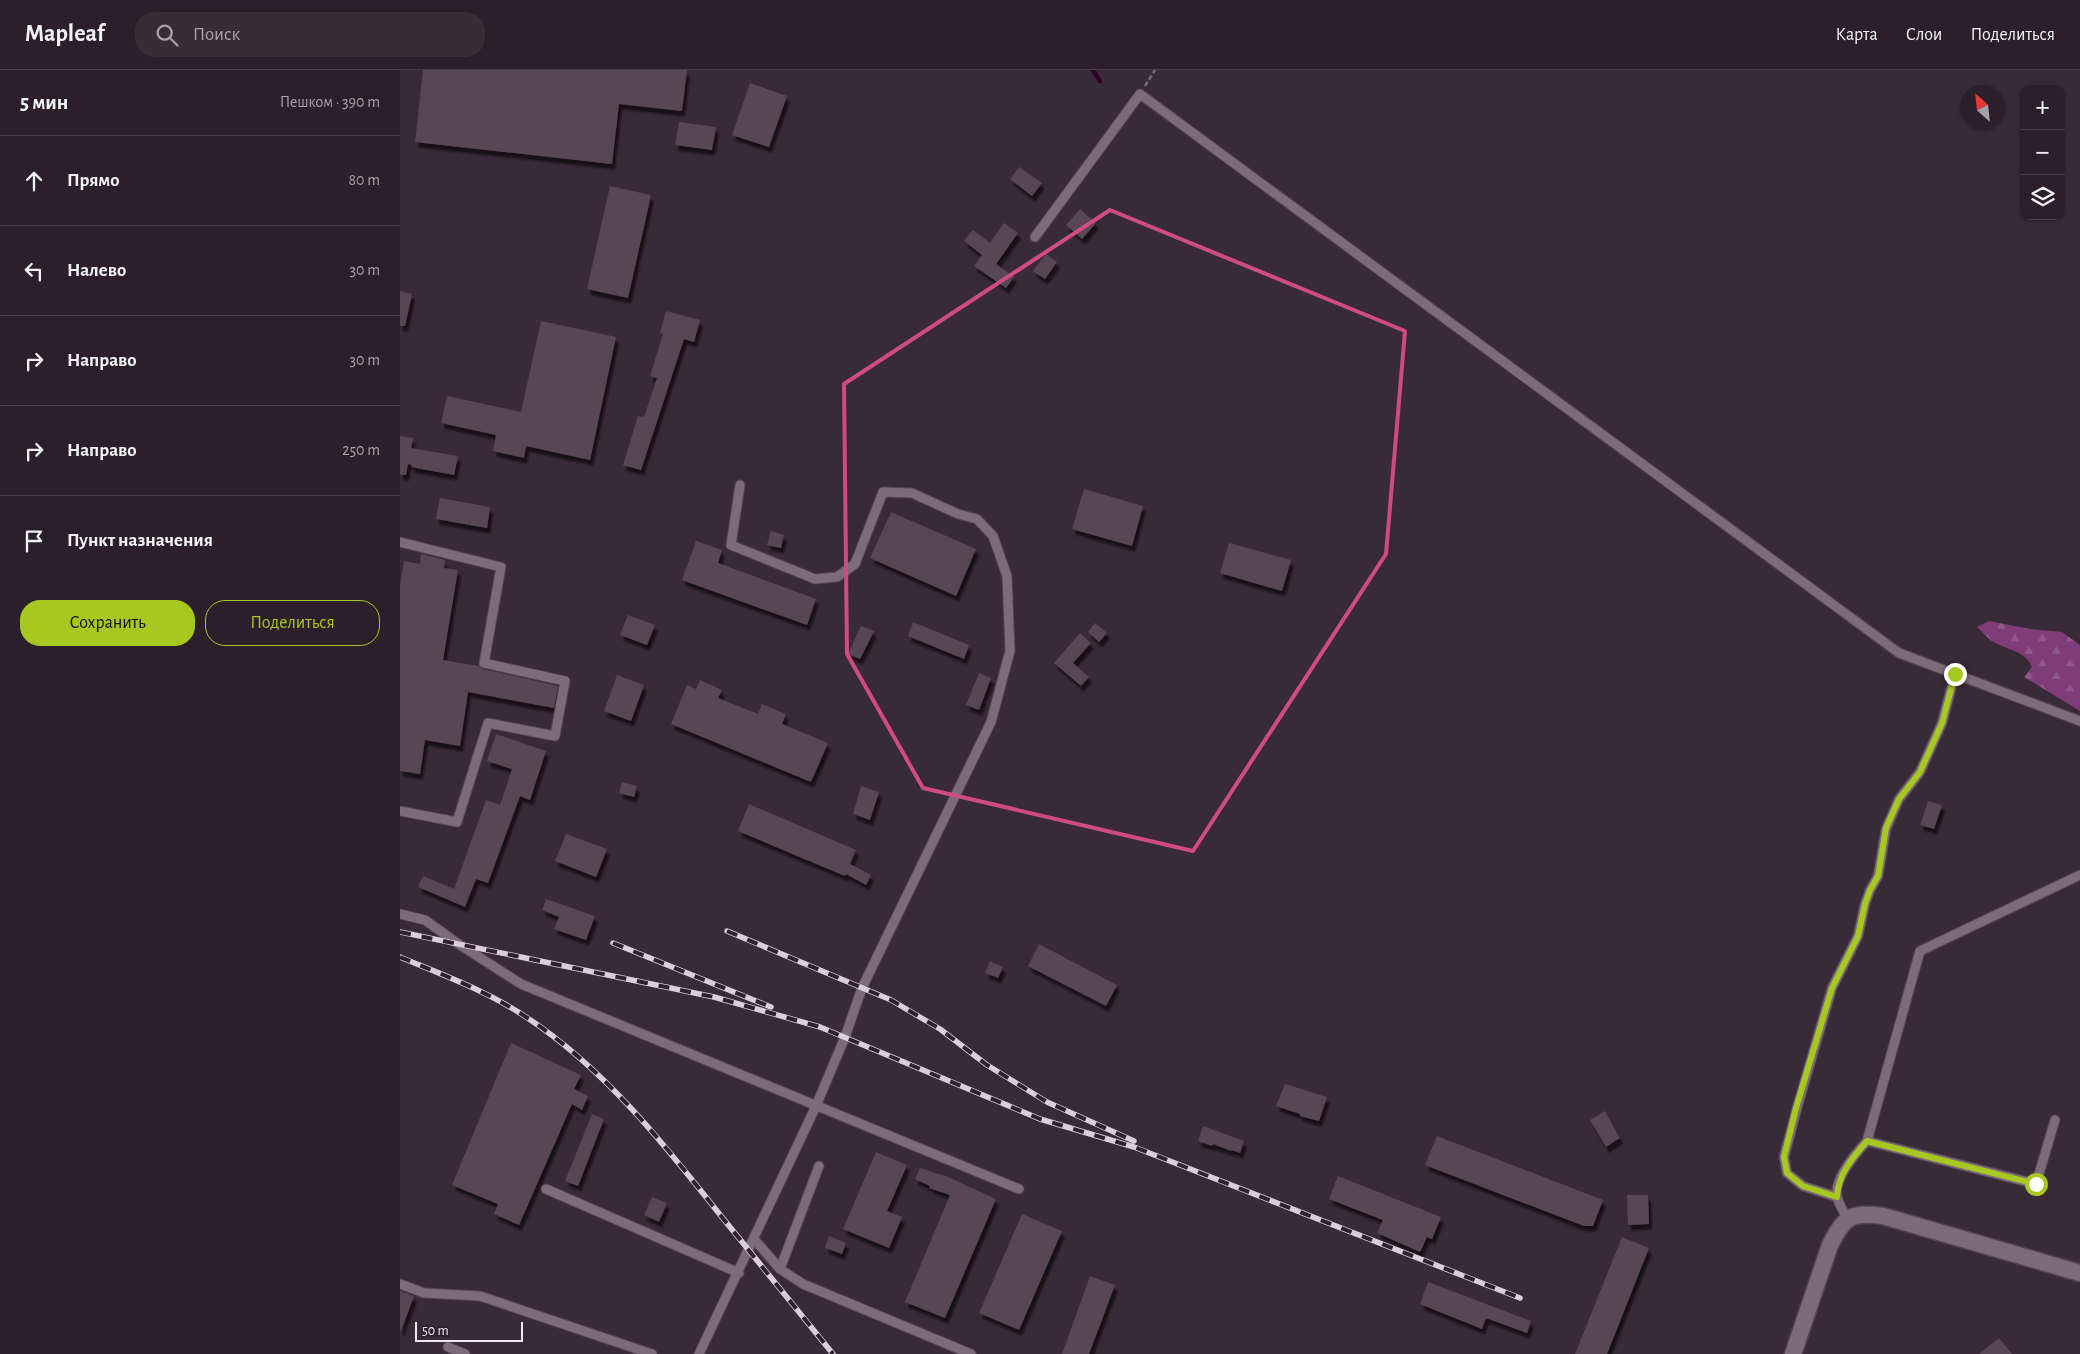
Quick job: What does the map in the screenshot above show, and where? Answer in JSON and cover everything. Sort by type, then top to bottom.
[{"type":"street","points":[[1793,1354],[1830,1245],[1837,1231],[1847,1218],[1864,1214],[1883,1216],[2080,1272]]},
{"type":"lane","points":[[1035,237],[1140,94],[1899,653],[2080,721]]},
{"type":"lane","points":[[699,1354],[739,1273],[816,1106],[845,1037],[862,988],[992,722],[1010,651],[1008,576],[993,536],[977,519],[958,514],[912,493],[883,492],[855,564],[837,577],[815,580],[731,545],[740,486]]},
{"type":"lane","points":[[400,542],[501,567],[484,663],[565,681],[555,736],[488,723],[457,822],[400,811]]},
{"type":"lane","points":[[1837,1197],[1803,1186],[1787,1173],[1784,1157],[1796,1108],[1832,988],[1858,936],[1865,904],[1878,876],[1886,828],[1899,799],[1920,772],[1942,723],[1955,674]]},
{"type":"lane","points":[[1847,1218],[1837,1197],[1837,1191],[1846,1167],[1867,1141],[1920,951],[2080,876]]},
{"type":"lane","points":[[400,914],[425,920],[457,944],[521,984],[1019,1189]]},
{"type":"lane","points":[[1867,1141],[2036,1184],[2055,1120]]},
{"type":"lane","points":[[780,1269],[819,1166]]},
{"type":"lane","points":[[546,1189],[739,1273]]},
{"type":"lane","points":[[754,1239],[780,1269],[803,1284],[971,1354]]},
{"type":"lane","points":[[400,1284],[424,1293],[480,1296],[652,1354]]},
{"type":"lane","points":[[448,1347],[465,1354]]},
{"type":"path","points":[[1140,94],[1155,70]]},
{"type":"highlighted area","points":[[1110,210],[1405,331],[1386,554],[1193,851],[923,788],[847,654],[844,384]]},
{"type":"green space","points":[[1989,621],[2030,629],[2062,632],[2080,645],[2080,711],[2024,677],[2032,667],[2029,661],[2020,654],[1992,641],[1977,627]]},
{"type":"building","points":[[423,70],[687,70],[682,111],[619,104],[612,164],[415,142]]},
{"type":"building","points":[[750,83],[787,96],[769,147],[732,135]]},
{"type":"building","points":[[679,122],[716,127],[712,150],[675,145]]},
{"type":"building","points":[[1019,167],[1042,183],[1032,196],[1010,179]]},
{"type":"building","points":[[610,186],[651,195],[628,298],[587,289]]},
{"type":"building","points":[[1080,209],[1096,223],[1082,239],[1066,225]]},
{"type":"building","points":[[1004,223],[1018,233],[996,264],[1014,277],[1006,288],[974,266],[982,255],[964,241],[973,230],[990,243]]},
{"type":"building","points":[[1046,254],[1057,262],[1045,279],[1033,271]]},
{"type":"building","points":[[400,291],[412,294],[405,326],[400,326]]},
{"type":"building","points":[[666,311],[700,320],[694,342],[684,339],[641,470],[623,465],[638,416],[644,417],[657,378],[650,376],[663,334],[660,333]]},
{"type":"building","points":[[541,321],[616,337],[590,460],[526,446],[524,458],[493,451],[496,435],[441,423],[447,396],[521,412]]},
{"type":"building","points":[[400,436],[413,438],[411,448],[458,456],[454,475],[411,467],[412,465],[408,464],[406,475],[400,475]]},
{"type":"building","points":[[1084,489],[1143,506],[1132,546],[1072,529]]},
{"type":"building","points":[[440,498],[490,507],[487,528],[436,519]]},
{"type":"building","points":[[891,512],[976,549],[956,596],[870,558]]},
{"type":"building","points":[[771,531],[784,535],[781,548],[767,545]]},
{"type":"building","points":[[696,541],[722,550],[718,563],[816,599],[807,625],[682,580]]},
{"type":"building","points":[[1229,543],[1291,560],[1282,591],[1220,573]]},
{"type":"building","points":[[421,554],[445,560],[444,568],[458,570],[443,660],[479,666],[483,669],[558,686],[554,708],[468,692],[460,746],[425,740],[420,774],[400,771],[400,585],[404,561],[420,564]]},
{"type":"building","points":[[628,615],[655,625],[647,645],[620,635]]},
{"type":"building","points":[[913,622],[969,645],[964,659],[908,636]]},
{"type":"building","points":[[1095,623],[1107,633],[1099,642],[1088,632]]},
{"type":"building","points":[[861,626],[874,631],[860,659],[848,654]]},
{"type":"building","points":[[1080,633],[1091,643],[1073,663],[1089,677],[1081,686],[1054,663]]},
{"type":"building","points":[[979,673],[991,678],[979,710],[966,705]]},
{"type":"building","points":[[617,675],[644,685],[631,721],[604,711]]},
{"type":"building","points":[[700,680],[722,690],[718,698],[758,714],[762,704],[786,714],[782,724],[828,743],[811,782],[671,724],[687,685],[696,689]]},
{"type":"building","points":[[496,734],[546,751],[530,800],[520,796],[488,883],[476,879],[465,907],[418,887],[423,876],[454,889],[486,800],[500,805],[512,769],[487,761]]},
{"type":"building","points":[[622,782],[637,786],[634,797],[619,793]]},
{"type":"building","points":[[861,786],[879,792],[870,820],[853,814]]},
{"type":"building","points":[[1928,801],[1942,805],[1934,829],[1920,825]]},
{"type":"building","points":[[749,804],[856,850],[850,864],[871,875],[866,885],[846,874],[845,876],[738,831]]},
{"type":"building","points":[[566,834],[607,849],[596,877],[555,861]]},
{"type":"building","points":[[546,899],[595,916],[586,940],[554,929],[559,917],[542,910]]},
{"type":"building","points":[[1039,944],[1117,985],[1106,1006],[1028,966]]},
{"type":"building","points":[[990,961],[1003,967],[998,978],[985,973]]},
{"type":"building","points":[[511,1043],[581,1075],[574,1089],[588,1096],[582,1110],[572,1104],[519,1225],[494,1214],[498,1204],[452,1185]]},
{"type":"building","points":[[1285,1084],[1327,1097],[1319,1121],[1300,1116],[1300,1114],[1276,1106]]},
{"type":"building","points":[[1605,1111],[1620,1138],[1606,1147],[1590,1120]]},
{"type":"building","points":[[592,1114],[604,1119],[578,1186],[565,1181]]},
{"type":"building","points":[[1203,1126],[1244,1141],[1240,1153],[1198,1141]]},
{"type":"building","points":[[1437,1136],[1603,1200],[1593,1226],[1584,1226],[1425,1165]]},
{"type":"building","points":[[876,1152],[907,1165],[887,1211],[902,1217],[889,1248],[843,1229]]},
{"type":"building","points":[[920,1168],[948,1177],[996,1199],[945,1318],[905,1302],[950,1195],[929,1188],[930,1186],[915,1179]]},
{"type":"building","points":[[1338,1176],[1441,1217],[1432,1239],[1427,1237],[1420,1252],[1377,1233],[1383,1220],[1329,1199]]},
{"type":"building","points":[[1627,1195],[1648,1195],[1649,1224],[1628,1225]]},
{"type":"building","points":[[652,1197],[667,1203],[659,1222],[644,1215]]},
{"type":"building","points":[[1022,1214],[1062,1231],[1019,1330],[979,1313]]},
{"type":"building","points":[[829,1236],[846,1243],[842,1254],[825,1248]]},
{"type":"building","points":[[1622,1237],[1649,1248],[1607,1354],[1575,1354]]},
{"type":"building","points":[[1090,1276],[1115,1285],[1089,1354],[1062,1354]]},
{"type":"building","points":[[1428,1282],[1531,1321],[1527,1333],[1486,1318],[1482,1329],[1420,1304]]},
{"type":"building","points":[[400,1291],[414,1296],[401,1331],[400,1331]]},
{"type":"building","points":[[1999,1338],[2012,1354],[1979,1354]]},
{"type":"waterway","points":[[1093,70],[1100,81]]},
{"type":"railway","points":[[727,931],[891,1000],[940,1029],[987,1065],[1047,1102],[1134,1141]]},
{"type":"railway","points":[[400,932],[714,997],[820,1027],[1040,1119],[1134,1147],[1520,1298]]},
{"type":"railway","points":[[613,943],[771,1007]]},
{"type":"railway","points":[[400,957],[496,999],[526,1017],[581,1059],[607,1083],[655,1135],[833,1354]]},
{"type":"route","points":[[1955,674],[1942,723],[1920,772],[1899,799],[1886,828],[1878,876],[1865,904],[1858,936],[1832,988],[1822,1019],[1817,1044],[1796,1108],[1784,1157],[1787,1173],[1803,1186],[1837,1197],[1837,1191],[1846,1167],[1867,1141],[2036,1184]]}]
